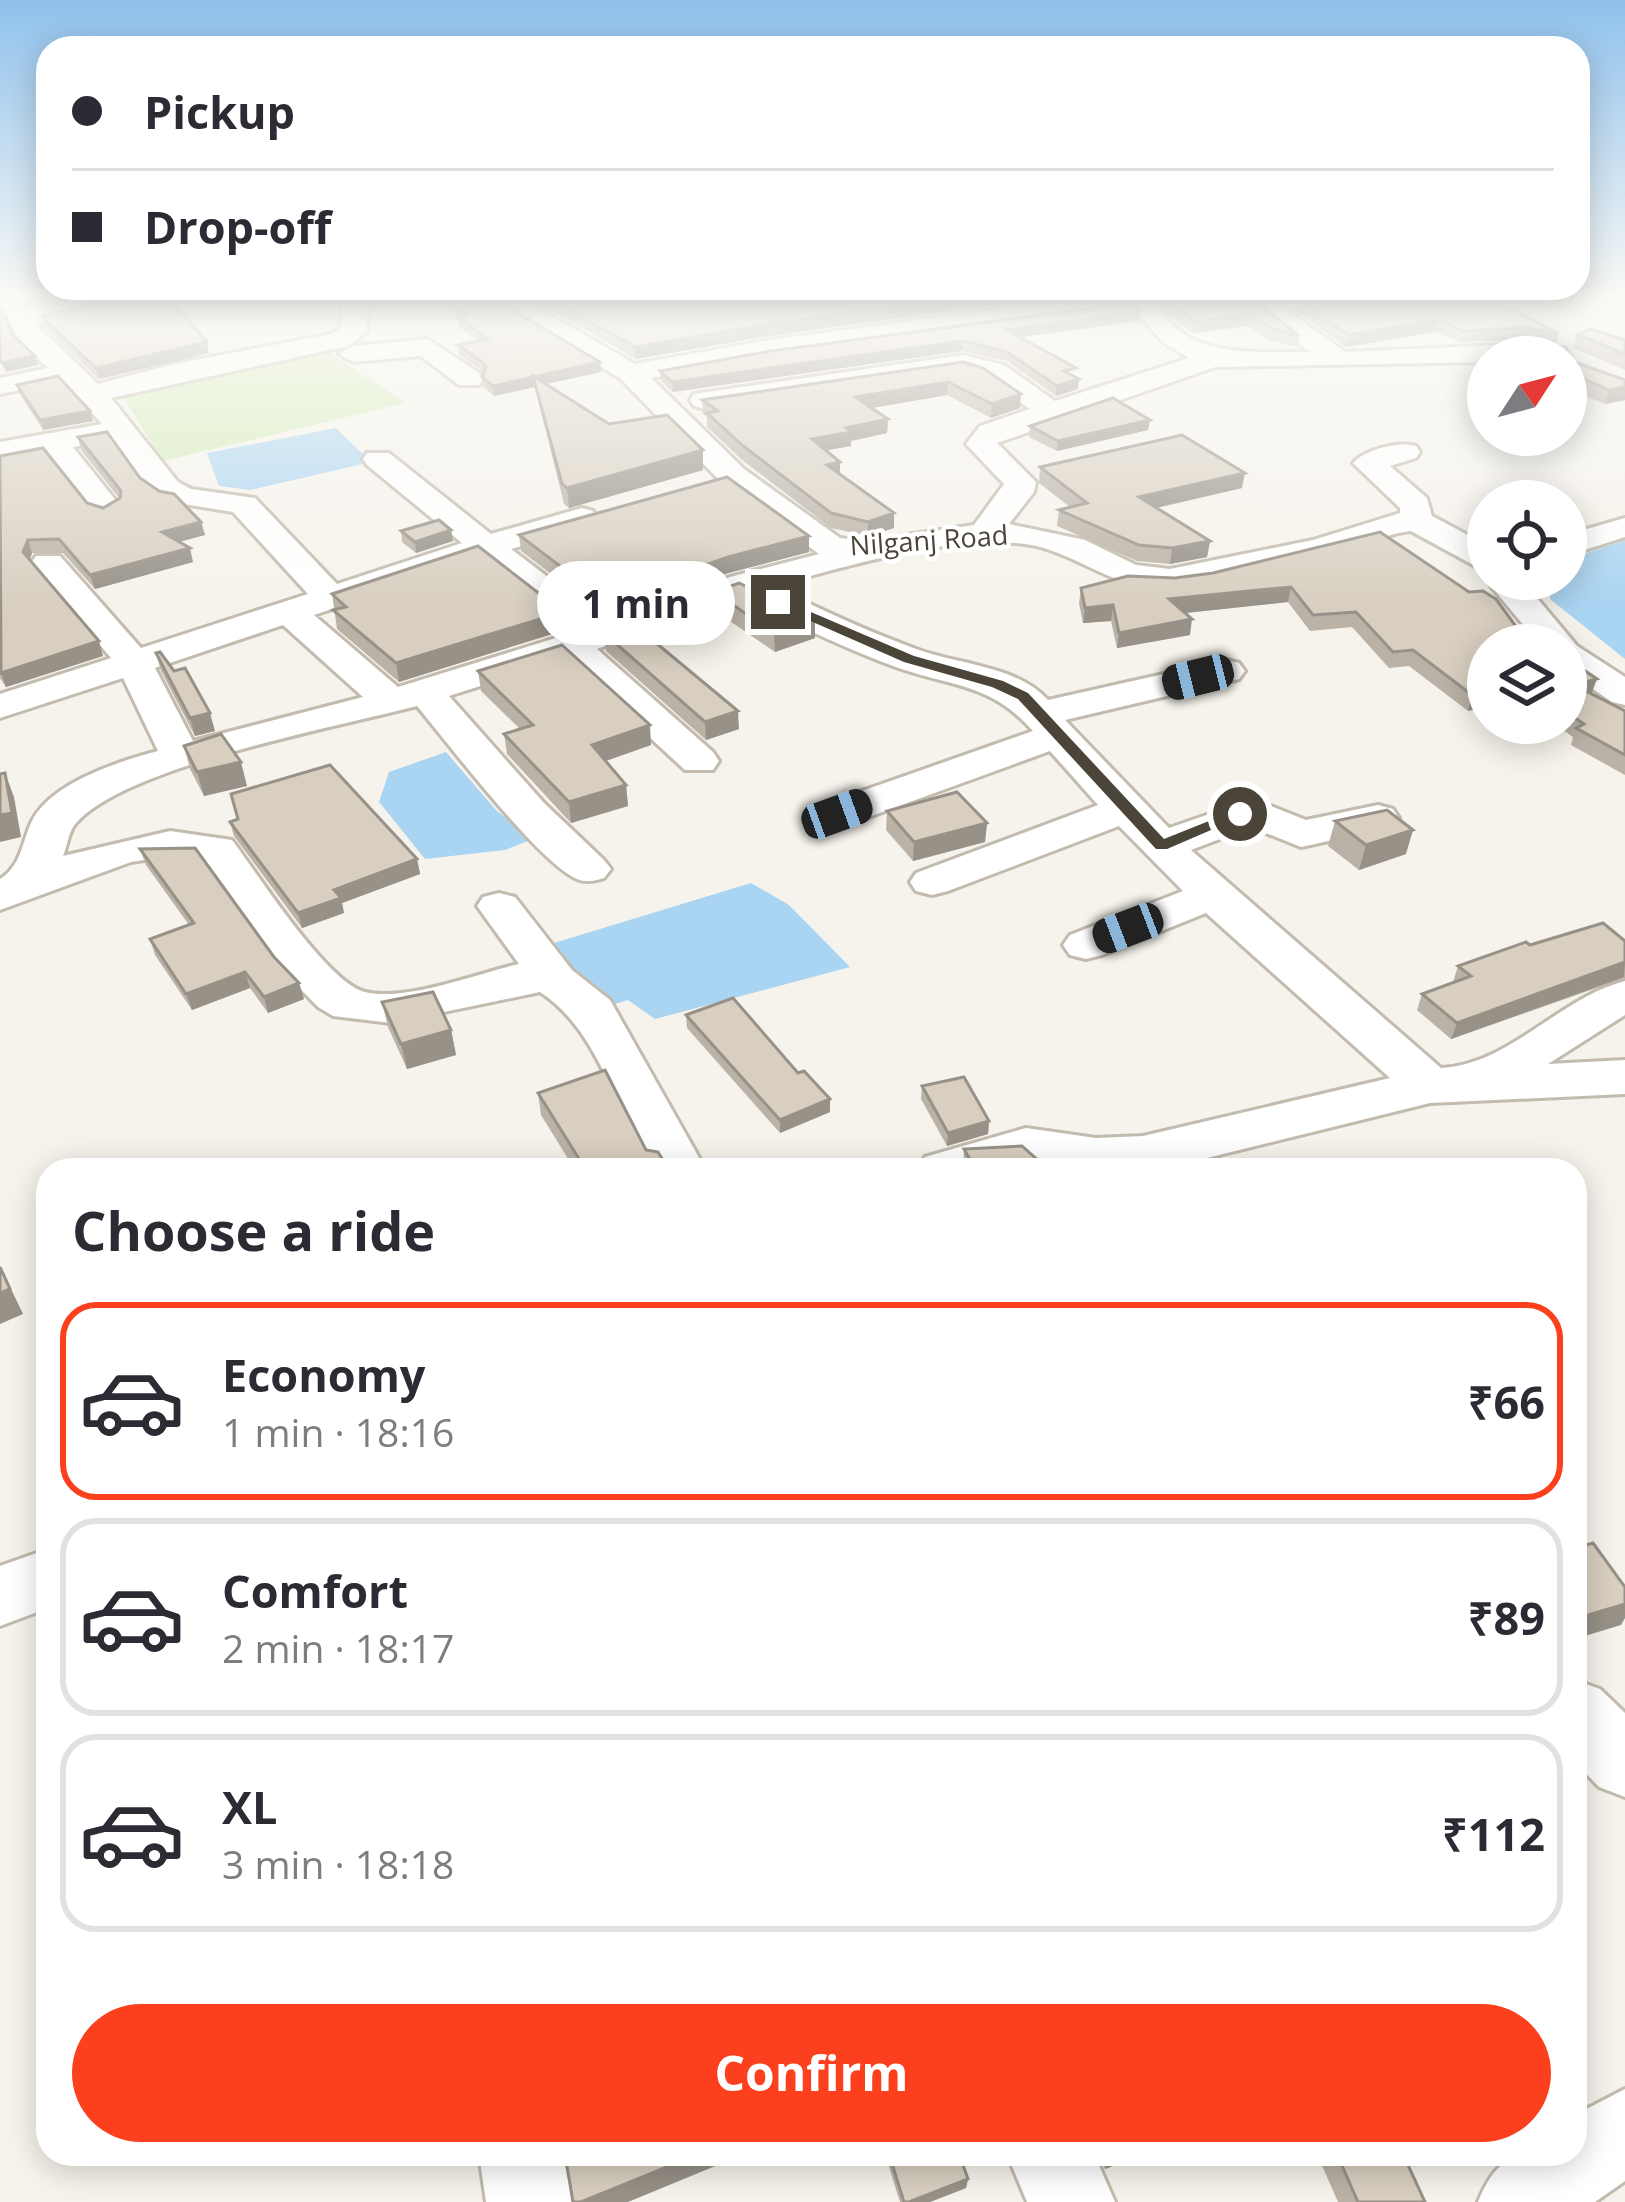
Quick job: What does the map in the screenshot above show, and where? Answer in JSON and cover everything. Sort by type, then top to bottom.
[{"type":"street","points":[[99,402],[165,488],[182,498],[231,499],[244,505],[332,598]]},
{"type":"street","name":"Nilganj Road","points":[[662,402],[733,476],[830,547],[867,551],[985,533],[1028,534],[1072,547],[1128,574],[1170,579],[1321,548],[1394,523],[1415,521]]},
{"type":"street","points":[[667,406],[696,402]]},
{"type":"street","points":[[1038,402],[1052,412]]},
{"type":"street","points":[[985,533],[1018,492],[1027,472],[986,451],[982,438],[1083,402]]},
{"type":"street","points":[[0,451],[121,430]]},
{"type":"street","points":[[52,441],[105,507]]},
{"type":"street","points":[[1406,452],[1368,464],[1416,505],[1415,521],[1467,546]]},
{"type":"street","points":[[378,459],[486,546],[587,641],[699,761]]},
{"type":"street","points":[[691,488],[733,476]]},
{"type":"street","points":[[0,706],[486,546],[606,512]]},
{"type":"street","points":[[1587,539],[1622,527]]},
{"type":"street","points":[[13,890],[45,849],[52,822],[86,792],[135,769],[408,696],[587,641],[742,584],[867,551]]},
{"type":"street","points":[[48,563],[134,661],[182,756]]},
{"type":"street","points":[[742,584],[815,621],[909,659],[998,684],[1023,696],[1125,809],[1212,895],[1430,1086]]},
{"type":"street","points":[[1521,600],[1541,624]]},
{"type":"street","points":[[290,612],[408,696],[589,869]]},
{"type":"street","points":[[1587,668],[1625,694]]},
{"type":"street","points":[[837,814],[1048,724],[1226,670]]},
{"type":"street","points":[[932,882],[1125,809]]},
{"type":"street","points":[[1161,845],[1253,812],[1301,834],[1378,818]]},
{"type":"street","points":[[13,890],[165,843],[194,842],[217,849],[311,975],[338,1000],[354,1007],[394,1006],[507,980],[553,977]]},
{"type":"street","points":[[1086,945],[1212,895]]},
{"type":"street","points":[[499,906],[553,977],[571,988],[606,1031],[672,1158]]},
{"type":"street","points":[[1485,1084],[1574,1022],[1625,996]]},
{"type":"street","points":[[1159,1158],[1430,1086],[1625,1078]]},
{"type":"street","points":[[985,1158],[1026,1146],[1112,1158]]},
{"type":"street","points":[[0,1596],[36,1582]]},
{"type":"street","points":[[1587,1725],[1625,1762]]},
{"type":"street","points":[[1587,2158],[1625,2132]]},
{"type":"street","points":[[523,2166],[530,2202]]},
{"type":"street","points":[[1055,2166],[1072,2202]]},
{"type":"street","points":[[1521,2202],[1574,2166]]},
{"type":"green space","points":[[126,402],[405,403],[163,461]]},
{"type":"water","points":[[336,428],[371,462],[251,490],[219,486],[207,453]]},
{"type":"water","points":[[1625,540],[1625,659],[1551,600],[1587,600],[1587,553]]},
{"type":"water","points":[[446,752],[496,810],[533,839],[505,850],[425,859],[379,802],[389,772]]},
{"type":"water","points":[[751,883],[789,905],[850,967],[655,1019],[628,1000],[599,1009],[554,943]]},
{"type":"building","points":[[28,402],[82,402],[90,411],[40,420]]},
{"type":"building","points":[[540,402],[574,402],[609,424],[667,415],[703,450],[567,488]]},
{"type":"building","points":[[705,402],[862,402],[888,419],[812,439],[840,462],[827,465],[894,513],[868,522],[831,513],[707,413],[718,411]]},
{"type":"building","points":[[1102,402],[1119,402],[1150,420],[1058,441],[1030,426]]},
{"type":"building","points":[[107,432],[140,478],[159,491],[174,494],[201,522],[162,532],[190,548],[90,575],[59,539],[28,540],[23,552],[99,641],[1,673],[0,456],[43,448],[87,503],[103,508],[120,498],[121,491],[78,437]]},
{"type":"building","points":[[1182,435],[1245,473],[1139,497],[1210,541],[1172,548],[1139,545],[1059,510],[1087,503],[1040,467]]},
{"type":"building","points":[[727,477],[809,536],[728,557],[606,601],[519,535]]},
{"type":"building","points":[[439,520],[451,530],[415,542],[401,531]]},
{"type":"building","points":[[1380,532],[1467,591],[1467,600],[1497,600],[1514,624],[1467,624],[1467,691],[1413,650],[1393,652],[1356,612],[1313,615],[1291,587],[1169,599],[1192,619],[1119,633],[1113,605],[1085,608],[1081,588],[1128,576],[1175,578]]},
{"type":"building","points":[[478,546],[563,612],[396,663],[333,610],[346,607],[332,594]]},
{"type":"building","points":[[739,583],[815,619],[774,633],[714,592]]},
{"type":"building","points":[[632,623],[738,711],[705,722],[604,633]]},
{"type":"building","points":[[562,645],[650,725],[592,745],[626,785],[569,802],[504,734],[533,725],[478,671]]},
{"type":"building","points":[[156,653],[174,671],[185,668],[210,713],[190,718]]},
{"type":"building","points":[[1587,692],[1625,711],[1625,755],[1587,734]]},
{"type":"building","points":[[221,734],[241,762],[197,772],[184,746]]},
{"type":"building","points":[[330,765],[417,859],[334,890],[341,898],[298,913],[230,822],[238,819],[231,794]]},
{"type":"building","points":[[5,773],[12,813],[0,815],[0,774]]},
{"type":"building","points":[[957,792],[987,823],[914,842],[887,811]]},
{"type":"building","points":[[1387,810],[1413,830],[1366,845],[1335,821]]},
{"type":"building","points":[[195,848],[274,957],[299,983],[264,997],[245,972],[186,994],[150,939],[194,923],[140,849]]},
{"type":"building","points":[[1603,923],[1625,941],[1625,962],[1457,1023],[1422,994],[1471,976],[1458,966],[1526,942],[1530,945]]},
{"type":"building","points":[[433,992],[451,1030],[401,1044],[382,1002]]},
{"type":"building","points":[[733,998],[798,1073],[804,1071],[830,1099],[780,1120],[686,1015]]},
{"type":"building","points":[[605,1070],[646,1150],[658,1152],[662,1158],[579,1158],[538,1093]]},
{"type":"building","points":[[964,1077],[989,1121],[948,1133],[922,1086]]},
{"type":"building","points":[[1022,1146],[1036,1158],[969,1158],[964,1149]]},
{"type":"building","points":[[0,1267],[10,1289],[0,1293]]},
{"type":"building","points":[[1593,1543],[1625,1587],[1625,1604],[1587,1615],[1587,1545]]},
{"type":"building","points":[[567,2166],[670,2166],[581,2202],[573,2202]]},
{"type":"building","points":[[893,2166],[963,2166],[968,2179],[904,2202]]},
{"type":"building","points":[[1342,2166],[1408,2166],[1425,2202],[1358,2202]]},
{"type":"route","points":[[778,602],[909,659],[998,684],[1023,696],[1161,845],[1240,814]]}]
